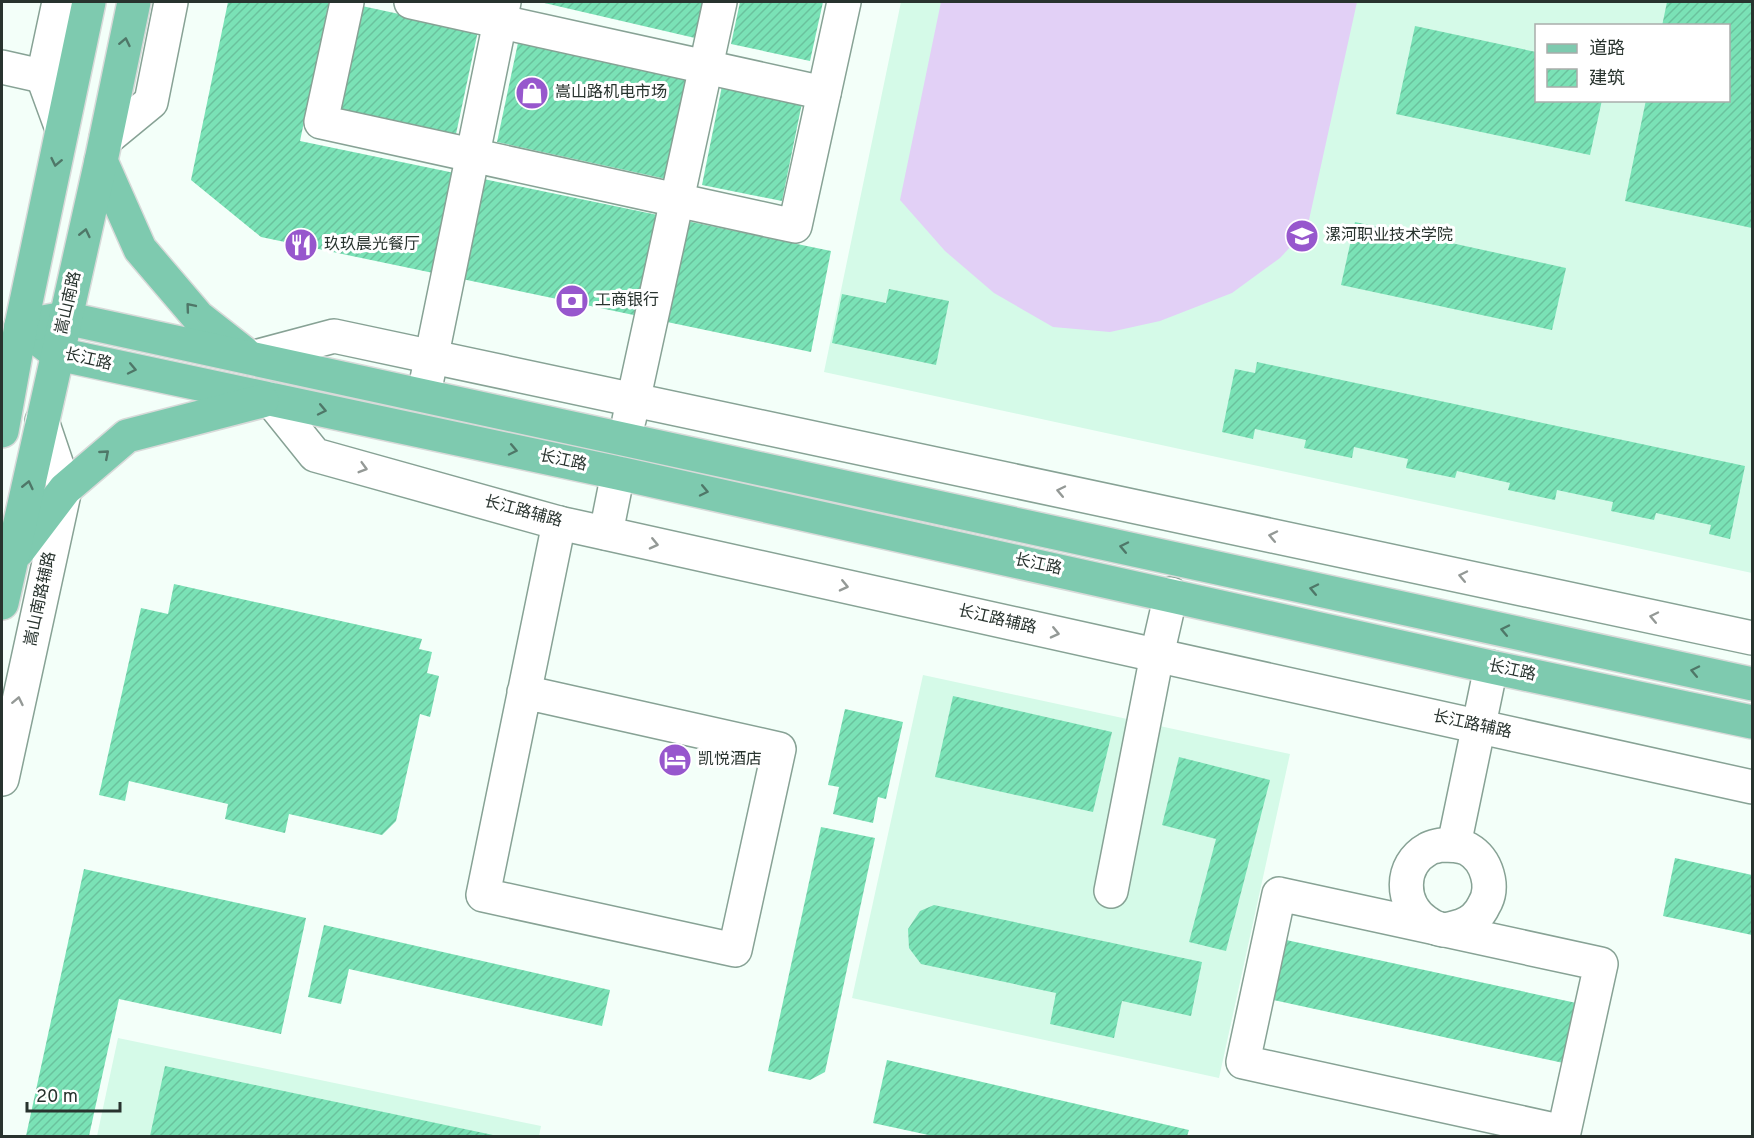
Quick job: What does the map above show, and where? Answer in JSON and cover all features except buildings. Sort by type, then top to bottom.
[{"type":"main road","points":[[3,422],[62,129],[58,80],[89,2]]},
{"type":"main road","name":"嵩山南路","points":[[2,603],[134,2]]},
{"type":"main road","points":[[103,150],[140,249],[198,317],[251,358]]},
{"type":"main road","name":"长江路","points":[[21,326],[65,318],[1752,684]]},
{"type":"main road","name":"长江路","points":[[21,326],[58,354],[618,473],[1752,722]]},
{"type":"main road","points":[[11,560],[65,489],[127,435],[270,399]]},
{"type":"street","points":[[2,68],[58,80],[59,2]]},
{"type":"street","points":[[103,150],[151,102],[171,2]]},
{"type":"street","points":[[347,2],[321,122],[795,226],[844,2]]},
{"type":"street","points":[[411,2],[502,11],[706,67],[824,93]]},
{"type":"street","points":[[625,439],[720,2]]},
{"type":"street","points":[[424,396],[502,11]]},
{"type":"street","points":[[251,358],[334,336],[1752,638]]},
{"type":"street","name":"长江路辅路","points":[[270,399],[315,454],[559,523],[1752,787]]},
{"type":"street","points":[[42,421],[65,489]]},
{"type":"street","points":[[606,533],[618,473]]},
{"type":"street","name":"嵩山南路辅路","points":[[2,779],[65,489]]},
{"type":"street","points":[[524,692],[779,749],[735,950],[483,895],[524,692],[559,523]]},
{"type":"street","points":[[1111,891],[1171,594]]},
{"type":"street","points":[[1454,845],[1491,666]]},
{"type":"street","points":[[1442,930],[1419,917],[1411,906],[1406,894],[1406,880],[1409,868],[1428,849],[1441,845],[1454,845],[1468,849],[1479,859],[1487,871],[1490,886],[1488,900],[1480,913],[1470,922],[1442,930],[1279,894],[1243,1062],[1564,1132],[1601,964],[1442,930]]},
{"type":"shaded area","name":"漯河职业技术学院","points":[[901,2],[1752,2],[1752,573],[824,372]]},
{"type":"shaded area","points":[[941,2],[1357,2],[1307,229],[1280,258],[1232,293],[1160,321],[1110,332],[1053,327],[994,293],[945,251],[900,200]]},
{"type":"shaded area","points":[[923,675],[1290,754],[1219,1078],[852,998]]},
{"type":"shaded area","points":[[118,1038],[541,1126],[539,1136],[97,1136]]},
{"type":"place","name":"嵩山路机电市场","points":[[532,93]]},
{"type":"place","name":"漯河职业技术学院","points":[[1302,236]]},
{"type":"place","name":"玖玖晨光餐厅","points":[[301,245]]},
{"type":"place","name":"工商银行","points":[[572,301]]},
{"type":"place","name":"凯悦酒店","points":[[675,760]]}]
